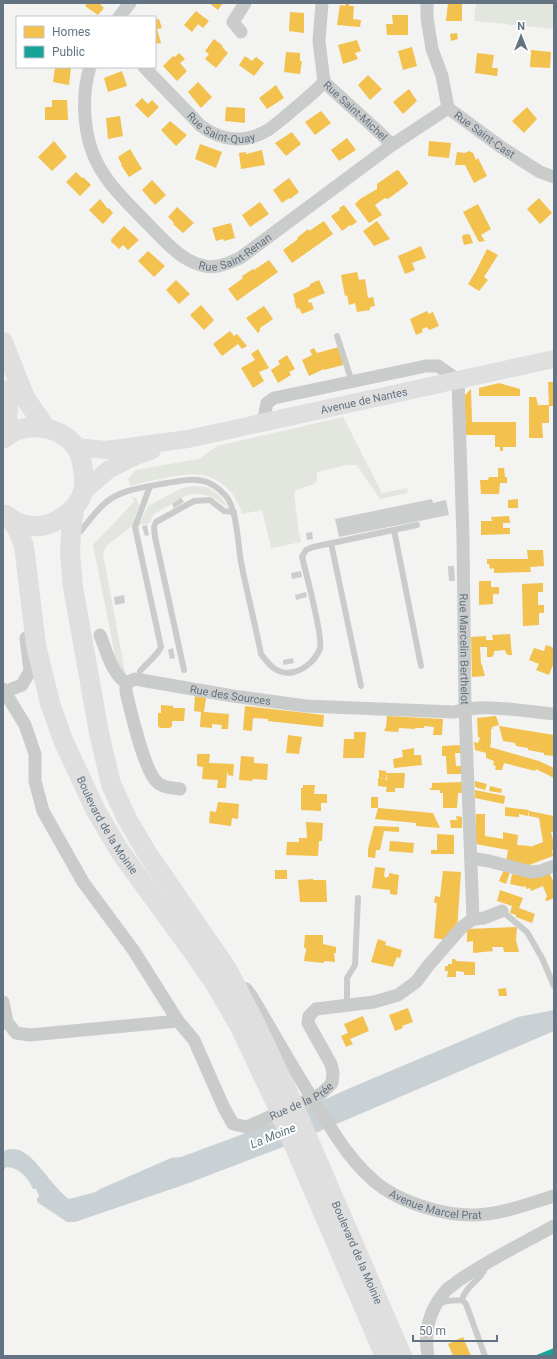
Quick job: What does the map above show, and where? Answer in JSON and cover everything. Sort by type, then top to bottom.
[{"type":"main road","points":[[3,342],[25,398],[46,428]]},
{"type":"main road","name":"Avenue de Nantes","points":[[76,447],[106,450],[175,441],[554,359]]},
{"type":"main road","points":[[3,390],[8,406],[5,438]]},
{"type":"main road","points":[[5,438],[25,428],[46,428],[58,433],[69,440],[76,447]]},
{"type":"main road","name":"Avenue de Nantes","points":[[79,500],[108,470],[136,456],[175,441]]},
{"type":"main road","name":"Boulevard de la Moinie","points":[[76,447],[82,460],[84,478],[70,533],[73,587],[99,734],[111,784],[127,819],[147,853],[227,968],[267,1046],[289,1094]]},
{"type":"main road","points":[[7,516],[28,526],[45,526],[61,520],[79,500]]},
{"type":"main road","name":"Boulevard de la Moinie","points":[[7,516],[18,530],[24,546],[28,590],[36,645],[50,703],[63,740],[96,811],[121,853],[214,982],[240,1027],[289,1094]]},
{"type":"main road","points":[[289,1094],[306,1152]]},
{"type":"main road","name":"Boulevard de la Moinie","points":[[306,1152],[385,1356]]},
{"type":"main road","name":"Boulevard de la Moinie","points":[[306,1152],[402,1356]]},
{"type":"street","points":[[120,16],[130,3]]},
{"type":"street","points":[[241,32],[233,22],[245,3]]},
{"type":"street","name":"Rue Saint-Michel","points":[[322,3],[319,42],[324,82],[392,145]]},
{"type":"street","name":"Rue Saint-Cast","points":[[427,3],[427,18],[432,49],[442,76],[448,108],[501,147],[540,172],[554,177]]},
{"type":"street","name":"Rue Saint-Renan","points":[[90,68],[86,83],[85,113],[88,138],[97,163],[104,176],[169,244],[185,258],[206,266],[222,265],[240,258],[392,145],[448,108]]},
{"type":"street","name":"Rue Saint-Quay","points":[[145,68],[201,126],[212,134],[223,138],[234,139],[245,139],[256,136],[268,130],[310,96],[324,82]]},
{"type":"street","points":[[263,422],[267,403],[274,398],[426,366],[438,366],[458,380]]},
{"type":"street","name":"Rue Marcelin Berthelot","points":[[458,380],[463,539],[465,709],[473,919]]},
{"type":"street","points":[[3,1002],[7,1022],[16,1033],[30,1035],[178,1021],[134,951],[83,882],[43,811],[35,782],[35,754],[25,725],[4,690],[22,685],[30,671],[23,612],[28,590]]},
{"type":"street","points":[[100,635],[112,668],[119,678],[126,683],[126,692],[140,746],[151,771],[158,783],[168,787],[180,789]]},
{"type":"street","name":"Rue des Sources","points":[[126,683],[135,679],[233,696],[306,706],[454,712],[465,709],[493,708],[554,714]]},
{"type":"street","points":[[471,858],[489,861],[530,872],[540,871],[554,866]]},
{"type":"street","points":[[473,919],[484,918],[502,911]]},
{"type":"street","name":"Rue de la Prée","points":[[178,1021],[194,1040],[224,1108],[233,1124],[247,1127],[321,1094],[332,1083],[333,1073],[331,1064],[308,1023],[309,1016],[316,1009],[374,1002],[398,995],[416,982],[462,927],[473,919]]},
{"type":"street","name":"Avenue Marcel Prat","points":[[289,1094],[337,1139],[358,1165],[383,1187],[413,1204],[442,1212],[472,1215],[518,1207],[554,1196]]},
{"type":"street","points":[[428,1356],[427,1327],[433,1309],[444,1292],[469,1273],[554,1226]]},
{"type":"lane","points":[[337,336],[352,382]]},
{"type":"lane","points":[[70,533],[78,534],[103,504],[110,499],[131,490],[193,479],[204,481],[216,486],[227,496],[234,512],[241,561],[261,654],[270,666],[279,672],[293,672],[306,668],[320,648],[319,632],[302,557],[306,550],[313,547],[417,525]]},
{"type":"lane","points":[[140,671],[148,661],[158,653],[161,647],[135,527],[150,486]]},
{"type":"lane","points":[[184,670],[154,527],[156,522],[194,501],[210,500],[224,511],[234,512]]},
{"type":"lane","points":[[394,530],[421,666]]},
{"type":"lane","points":[[331,543],[360,686]]},
{"type":"lane","points":[[347,1005],[347,978],[355,965],[358,898]]},
{"type":"lane","points":[[502,911],[527,932],[542,958],[554,986]]},
{"type":"lane","points":[[462,1300],[464,1293],[484,1272],[486,1264]]},
{"type":"lane","points":[[436,1304],[447,1301],[462,1300]]},
{"type":"lane","points":[[462,1300],[466,1304],[485,1356]]},
{"type":"shaded area","points":[[476,3],[554,3],[554,29],[474,21]]},
{"type":"shaded area","points":[[343,417],[382,493],[408,488],[407,493],[380,499],[357,465],[347,465],[317,472],[317,481],[314,484],[296,490],[294,493],[301,542],[271,548],[262,510],[242,514],[236,500],[228,488],[210,477],[187,474],[130,486],[128,479],[135,470],[199,459],[217,446]]},
{"type":"shaded area","points":[[191,486],[208,488],[215,492],[222,498],[228,509],[212,497],[201,494],[192,494],[154,514],[150,523],[139,525],[148,506],[180,489]]},
{"type":"shaded area","points":[[132,496],[136,498],[139,506],[132,526],[106,546],[103,554],[125,672],[118,670],[93,545],[134,502]]},
{"type":"water","name":"La Moine","points":[[554,1010],[554,1031],[283,1147],[189,1183],[75,1222],[67,1222],[37,1202],[39,1196],[36,1189],[33,1189],[26,1177],[16,1169],[7,1167],[3,1170],[3,1151],[17,1149],[32,1159],[56,1187],[69,1199],[96,1192],[171,1158],[181,1157],[273,1123],[350,1088],[518,1017]]},
{"type":"building: Homes","points":[[87,3],[99,3],[104,8],[98,15],[85,6]]},
{"type":"building: Homes","points":[[209,3],[223,3],[218,10]]},
{"type":"building: Homes","points":[[346,3],[349,3],[349,6],[354,6],[353,19],[361,20],[360,27],[337,25],[340,5],[345,6]]},
{"type":"building: Homes","points":[[448,3],[462,3],[462,21],[446,21]]},
{"type":"building: Homes","points":[[196,11],[209,21],[203,28],[198,24],[192,32],[184,25]]},
{"type":"building: Homes","points":[[290,12],[304,13],[304,33],[289,31]]},
{"type":"building: Homes","points":[[392,15],[408,15],[408,35],[387,35],[386,24],[393,24]]},
{"type":"building: Homes","points":[[159,19],[162,28],[157,29],[161,43],[156,44],[156,20]]},
{"type":"building: Homes","points":[[457,33],[458,39],[451,41],[450,34]]},
{"type":"building: Homes","points":[[214,39],[223,46],[222,47],[228,53],[216,68],[205,59],[209,54],[205,51]]},
{"type":"building: Homes","points":[[357,40],[361,51],[355,53],[358,59],[343,64],[338,45]]},
{"type":"building: Homes","points":[[412,47],[417,66],[403,70],[398,51]]},
{"type":"building: Homes","points":[[531,50],[551,52],[550,68],[530,67]]},
{"type":"building: Homes","points":[[286,52],[300,53],[300,61],[302,61],[300,74],[284,72]]},
{"type":"building: Homes","points":[[179,53],[185,59],[180,63],[187,71],[177,81],[163,66],[173,56],[175,57]]},
{"type":"building: Homes","points":[[477,53],[494,55],[492,68],[498,68],[497,76],[475,73]]},
{"type":"building: Homes","points":[[245,56],[252,61],[256,57],[264,63],[254,76],[239,65]]},
{"type":"building: Homes","points":[[55,68],[71,68],[69,85],[53,82]]},
{"type":"building: Homes","points":[[122,71],[127,86],[108,92],[104,78]]},
{"type":"building: Homes","points":[[368,75],[382,89],[370,100],[358,85]]},
{"type":"building: Homes","points":[[198,82],[212,97],[201,108],[188,92]]},
{"type":"building: Homes","points":[[276,85],[284,98],[267,109],[259,98]]},
{"type":"building: Homes","points":[[409,89],[417,101],[403,114],[393,102]]},
{"type":"building: Homes","points":[[142,98],[148,104],[152,100],[159,107],[148,118],[135,105]]},
{"type":"building: Homes","points":[[52,100],[67,100],[68,120],[45,120],[45,107],[52,107]]},
{"type":"building: Homes","points":[[226,107],[245,108],[245,123],[225,121]]},
{"type":"building: Homes","points":[[527,107],[537,119],[524,133],[512,121]]},
{"type":"building: Homes","points":[[321,111],[331,123],[315,135],[305,122]]},
{"type":"building: Homes","points":[[120,116],[123,136],[108,139],[106,118]]},
{"type":"building: Homes","points":[[170,121],[187,135],[176,146],[161,130]]},
{"type":"building: Homes","points":[[292,132],[301,144],[286,156],[275,143]]},
{"type":"building: Homes","points":[[347,138],[356,150],[339,161],[331,150]]},
{"type":"building: Homes","points":[[54,141],[67,157],[52,171],[38,157]]},
{"type":"building: Homes","points":[[429,141],[451,143],[449,158],[428,156]]},
{"type":"building: Homes","points":[[200,144],[222,152],[216,168],[195,159]]},
{"type":"building: Homes","points":[[130,149],[142,169],[129,177],[121,165],[118,157]]},
{"type":"building: Homes","points":[[262,150],[265,165],[241,169],[239,153],[246,152],[246,154]]},
{"type":"building: Homes","points":[[469,151],[473,153],[476,160],[478,158],[487,176],[474,183],[465,165],[455,165],[457,152],[465,153]]},
{"type":"building: Homes","points":[[397,170],[408,183],[407,185],[388,199],[385,198],[375,205],[382,215],[369,223],[355,204],[360,199],[377,189],[377,184]]},
{"type":"building: Homes","points":[[76,172],[91,185],[80,196],[66,182]]},
{"type":"building: Homes","points":[[289,178],[299,192],[282,203],[273,190]]},
{"type":"building: Homes","points":[[152,180],[166,195],[155,205],[142,190]]},
{"type":"building: Homes","points":[[539,198],[552,213],[540,224],[527,209]]},
{"type":"building: Homes","points":[[100,199],[113,213],[103,224],[89,210]]},
{"type":"building: Homes","points":[[260,202],[269,214],[250,227],[242,215]]},
{"type":"building: Homes","points":[[478,204],[491,229],[481,235],[485,241],[479,242],[463,212]]},
{"type":"building: Homes","points":[[344,205],[357,222],[342,231],[331,216],[340,210],[339,208]]},
{"type":"building: Homes","points":[[177,207],[194,223],[183,233],[168,217]]},
{"type":"building: Homes","points":[[324,221],[333,234],[292,263],[283,250],[298,239],[297,238],[308,229],[309,231]]},
{"type":"building: Homes","points":[[377,221],[390,239],[374,246],[363,231]]},
{"type":"building: Homes","points":[[231,223],[235,238],[224,241],[223,239],[216,241],[212,228]]},
{"type":"building: Homes","points":[[124,226],[139,240],[128,250],[123,245],[119,249],[113,243],[112,244],[111,240]]},
{"type":"building: Homes","points":[[463,235],[470,235],[473,243],[464,245],[462,237]]},
{"type":"building: Homes","points":[[421,246],[426,258],[412,263],[415,270],[405,274],[398,256]]},
{"type":"building: Homes","points":[[487,249],[498,255],[484,277],[488,280],[479,291],[468,284]]},
{"type":"building: Homes","points":[[148,251],[165,266],[154,277],[138,261]]},
{"type":"building: Homes","points":[[269,260],[278,272],[237,301],[228,289],[243,278],[242,276]]},
{"type":"building: Homes","points":[[357,272],[359,280],[365,279],[368,298],[373,297],[375,306],[370,307],[370,310],[357,312],[355,303],[349,305],[347,295],[345,296],[341,275]]},
{"type":"building: Homes","points":[[176,280],[190,294],[179,304],[166,290]]},
{"type":"building: Homes","points":[[319,280],[325,293],[308,300],[309,303],[311,302],[314,309],[302,314],[299,308],[297,309],[293,294]]},
{"type":"building: Homes","points":[[201,305],[214,320],[204,330],[190,315]]},
{"type":"building: Homes","points":[[264,306],[273,319],[260,328],[258,333],[246,318]]},
{"type":"building: Homes","points":[[427,311],[429,314],[433,312],[439,326],[429,330],[427,327],[422,329],[423,332],[416,335],[410,319]]},
{"type":"building: Homes","points":[[230,331],[234,336],[237,334],[247,346],[242,349],[238,344],[222,356],[213,344]]},
{"type":"building: Homes","points":[[339,347],[343,365],[324,369],[309,376],[302,360],[312,355],[310,350],[314,348],[317,353]]},
{"type":"building: Homes","points":[[258,349],[269,368],[259,372],[264,381],[253,388],[241,368],[255,360],[251,354]]},
{"type":"building: Homes","points":[[287,355],[295,369],[289,372],[291,375],[278,383],[271,370],[280,364],[278,361]]},
{"type":"building: Homes","points":[[548,382],[554,382],[554,406],[549,406]]},
{"type":"building: Homes","points":[[499,383],[520,389],[520,396],[479,396],[479,388]]},
{"type":"building: Homes","points":[[471,389],[472,422],[516,422],[516,447],[503,447],[503,451],[500,451],[500,447],[495,447],[495,435],[466,435],[464,396]]},
{"type":"building: Homes","points":[[529,397],[536,397],[538,405],[549,405],[549,423],[542,423],[543,438],[529,438]]},
{"type":"building: Homes","points":[[498,468],[504,468],[507,483],[500,483],[499,494],[481,494],[480,480],[488,480],[489,477],[498,477]]},
{"type":"building: Homes","points":[[518,499],[518,508],[508,508],[508,500]]},
{"type":"building: Homes","points":[[509,516],[510,523],[503,523],[503,528],[510,528],[510,534],[481,535],[481,521],[492,521],[491,517]]},
{"type":"building: Homes","points":[[527,550],[543,550],[544,566],[530,567],[531,572],[494,573],[494,568],[490,569],[489,564],[487,564],[487,559],[528,559]]},
{"type":"building: Homes","points":[[479,581],[491,581],[491,587],[499,587],[499,594],[493,594],[493,604],[479,605]]},
{"type":"building: Homes","points":[[543,583],[543,592],[538,592],[538,605],[544,605],[544,613],[539,613],[539,625],[523,626],[522,584]]},
{"type":"building: Homes","points":[[510,634],[512,655],[508,655],[505,650],[494,651],[492,657],[487,657],[487,647],[480,647],[481,664],[485,676],[472,677],[471,637],[486,636],[486,640],[493,640],[492,635]]},
{"type":"building: Homes","points":[[546,645],[554,648],[554,662],[549,675],[536,670],[539,664],[529,660],[534,648],[544,651]]},
{"type":"building: Homes","points":[[195,696],[206,698],[204,712],[229,714],[228,729],[221,729],[222,725],[212,724],[212,728],[200,727],[201,712],[194,711]]},
{"type":"building: Homes","points":[[161,705],[173,706],[173,708],[185,708],[184,721],[172,721],[172,726],[170,728],[160,728],[158,726],[158,713],[161,713]]},
{"type":"building: Homes","points":[[245,706],[324,715],[323,727],[253,718],[252,731],[243,730]]},
{"type":"building: Homes","points":[[387,716],[443,719],[442,735],[433,735],[434,727],[424,726],[424,728],[415,729],[399,728],[398,732],[384,731]]},
{"type":"building: Homes","points":[[496,716],[499,725],[492,727],[491,729],[490,747],[539,761],[554,768],[554,778],[536,769],[535,771],[504,763],[502,770],[497,770],[495,769],[496,766],[493,765],[494,761],[486,758],[486,753],[475,750],[474,742],[478,743],[480,738],[478,737],[477,718]]},
{"type":"building: Homes","points":[[499,726],[554,735],[554,756],[544,755],[544,753],[516,746],[515,743],[503,741]]},
{"type":"building: Homes","points":[[354,732],[366,732],[364,758],[343,758],[344,739],[354,739]]},
{"type":"building: Homes","points":[[288,735],[302,737],[299,754],[286,753]]},
{"type":"building: Homes","points":[[461,745],[461,753],[455,753],[456,766],[461,766],[461,774],[447,774],[446,756],[442,756],[442,746]]},
{"type":"building: Homes","points":[[414,748],[414,755],[421,755],[422,765],[394,768],[393,759],[403,757],[402,750]]},
{"type":"building: Homes","points":[[197,754],[210,754],[209,763],[234,764],[233,776],[228,775],[227,773],[226,788],[217,788],[218,780],[202,779],[203,767],[197,766]]},
{"type":"building: Homes","points":[[241,756],[254,757],[254,763],[268,764],[267,780],[239,780]]},
{"type":"building: Homes","points":[[379,770],[386,771],[386,779],[379,778]]},
{"type":"building: Homes","points":[[386,773],[405,773],[404,788],[395,788],[395,792],[386,792],[387,787],[378,786],[378,778],[389,780],[387,779]]},
{"type":"building: Homes","points":[[475,781],[487,784],[485,790],[475,787]]},
{"type":"building: Homes","points":[[462,782],[462,793],[458,793],[457,808],[443,808],[443,793],[440,793],[440,790],[430,790],[430,788],[432,788],[432,783]]},
{"type":"building: Homes","points":[[303,785],[315,785],[314,794],[327,794],[327,803],[321,803],[321,811],[301,810],[301,788],[303,788]]},
{"type":"building: Homes","points":[[490,786],[502,789],[501,793],[489,791]]},
{"type":"building: Homes","points":[[475,790],[505,796],[504,804],[475,798]]},
{"type":"building: Homes","points":[[371,797],[378,797],[378,808],[371,808]]},
{"type":"building: Homes","points":[[218,802],[239,804],[238,819],[232,818],[231,826],[209,823],[210,811],[216,812]]},
{"type":"building: Homes","points":[[505,807],[529,810],[528,816],[519,814],[519,817],[505,816]]},
{"type":"building: Homes","points":[[378,808],[433,813],[440,828],[416,826],[416,823],[375,819]]},
{"type":"building: Homes","points":[[529,811],[554,816],[554,832],[551,832],[554,844],[554,850],[552,850],[553,856],[529,865],[506,861],[508,850],[476,844],[476,814],[485,814],[485,836],[503,839],[503,832],[518,835],[517,845],[530,847],[543,842],[539,818],[529,816]]},
{"type":"building: Homes","points":[[456,816],[462,817],[462,828],[451,828],[450,820],[457,820]]},
{"type":"building: Homes","points":[[306,822],[323,823],[322,841],[319,841],[318,856],[286,855],[287,842],[299,842],[299,838],[307,838]]},
{"type":"building: Homes","points":[[374,826],[399,827],[399,832],[384,831],[380,850],[376,850],[375,858],[368,857],[368,849]]},
{"type":"building: Homes","points":[[437,834],[454,835],[454,854],[431,854],[431,850],[437,850]]},
{"type":"building: Homes","points":[[390,841],[414,843],[413,853],[389,851]]},
{"type":"building: Homes","points":[[375,867],[385,868],[384,876],[386,878],[389,876],[389,873],[399,875],[397,895],[390,894],[390,890],[372,888]]},
{"type":"building: Homes","points":[[504,869],[510,872],[506,884],[499,881]]},
{"type":"building: Homes","points":[[275,870],[287,870],[287,879],[275,879]]},
{"type":"building: Homes","points":[[443,871],[461,872],[457,930],[447,940],[434,938],[437,903],[434,903],[435,896],[440,897]]},
{"type":"building: Homes","points":[[549,872],[554,883],[554,898],[547,901],[545,900],[547,896],[543,886],[531,891],[530,888],[526,888],[525,885],[524,887],[510,884],[512,874],[534,878]]},
{"type":"building: Homes","points":[[298,880],[326,880],[327,902],[300,902]]},
{"type":"building: Homes","points":[[500,890],[523,898],[519,908],[535,914],[532,923],[510,913],[512,906],[497,901]]},
{"type":"building: Homes","points":[[516,927],[516,940],[519,952],[504,952],[503,947],[492,947],[493,951],[473,953],[473,941],[467,942],[467,929]]},
{"type":"building: Homes","points":[[305,935],[323,935],[323,944],[336,947],[336,953],[334,953],[335,962],[324,961],[324,963],[304,961],[306,952],[306,948],[304,948]]},
{"type":"building: Homes","points":[[378,939],[386,942],[385,945],[402,950],[400,958],[397,957],[393,967],[371,962]]},
{"type":"building: Homes","points":[[452,959],[455,959],[456,961],[475,962],[475,975],[464,975],[464,972],[456,971],[456,977],[447,977],[448,971],[445,971],[445,966],[452,964]]},
{"type":"building: Homes","points":[[506,988],[507,996],[499,996],[498,989]]},
{"type":"building: Homes","points":[[408,1008],[413,1022],[402,1026],[403,1028],[395,1031],[389,1015]]},
{"type":"building: Homes","points":[[363,1016],[369,1031],[350,1039],[353,1044],[346,1047],[341,1036],[348,1033],[344,1024]]},
{"type":"building: Homes","points":[[463,1337],[471,1356],[453,1356],[448,1344]]},
{"type":"building: Public","points":[[554,1348],[554,1356],[534,1356]]},
{"type":"building: Other","points":[[181,498],[184,502],[174,508],[172,504]]},
{"type":"building: Other","points":[[432,499],[433,503],[446,500],[449,515],[339,537],[335,519]]},
{"type":"building: Other","points":[[147,525],[149,535],[145,536],[142,526]]},
{"type":"building: Other","points":[[312,532],[313,539],[307,540],[306,533]]},
{"type":"building: Other","points":[[448,566],[454,566],[455,581],[449,581]]},
{"type":"building: Other","points":[[301,571],[302,577],[292,579],[291,573]]},
{"type":"building: Other","points":[[306,592],[307,597],[296,600],[295,595]]},
{"type":"building: Other","points":[[124,595],[125,603],[115,605],[114,597]]},
{"type":"building: Other","points":[[173,648],[175,658],[170,659],[168,650]]},
{"type":"building: Other","points":[[293,658],[294,663],[283,665],[283,660]]}]
